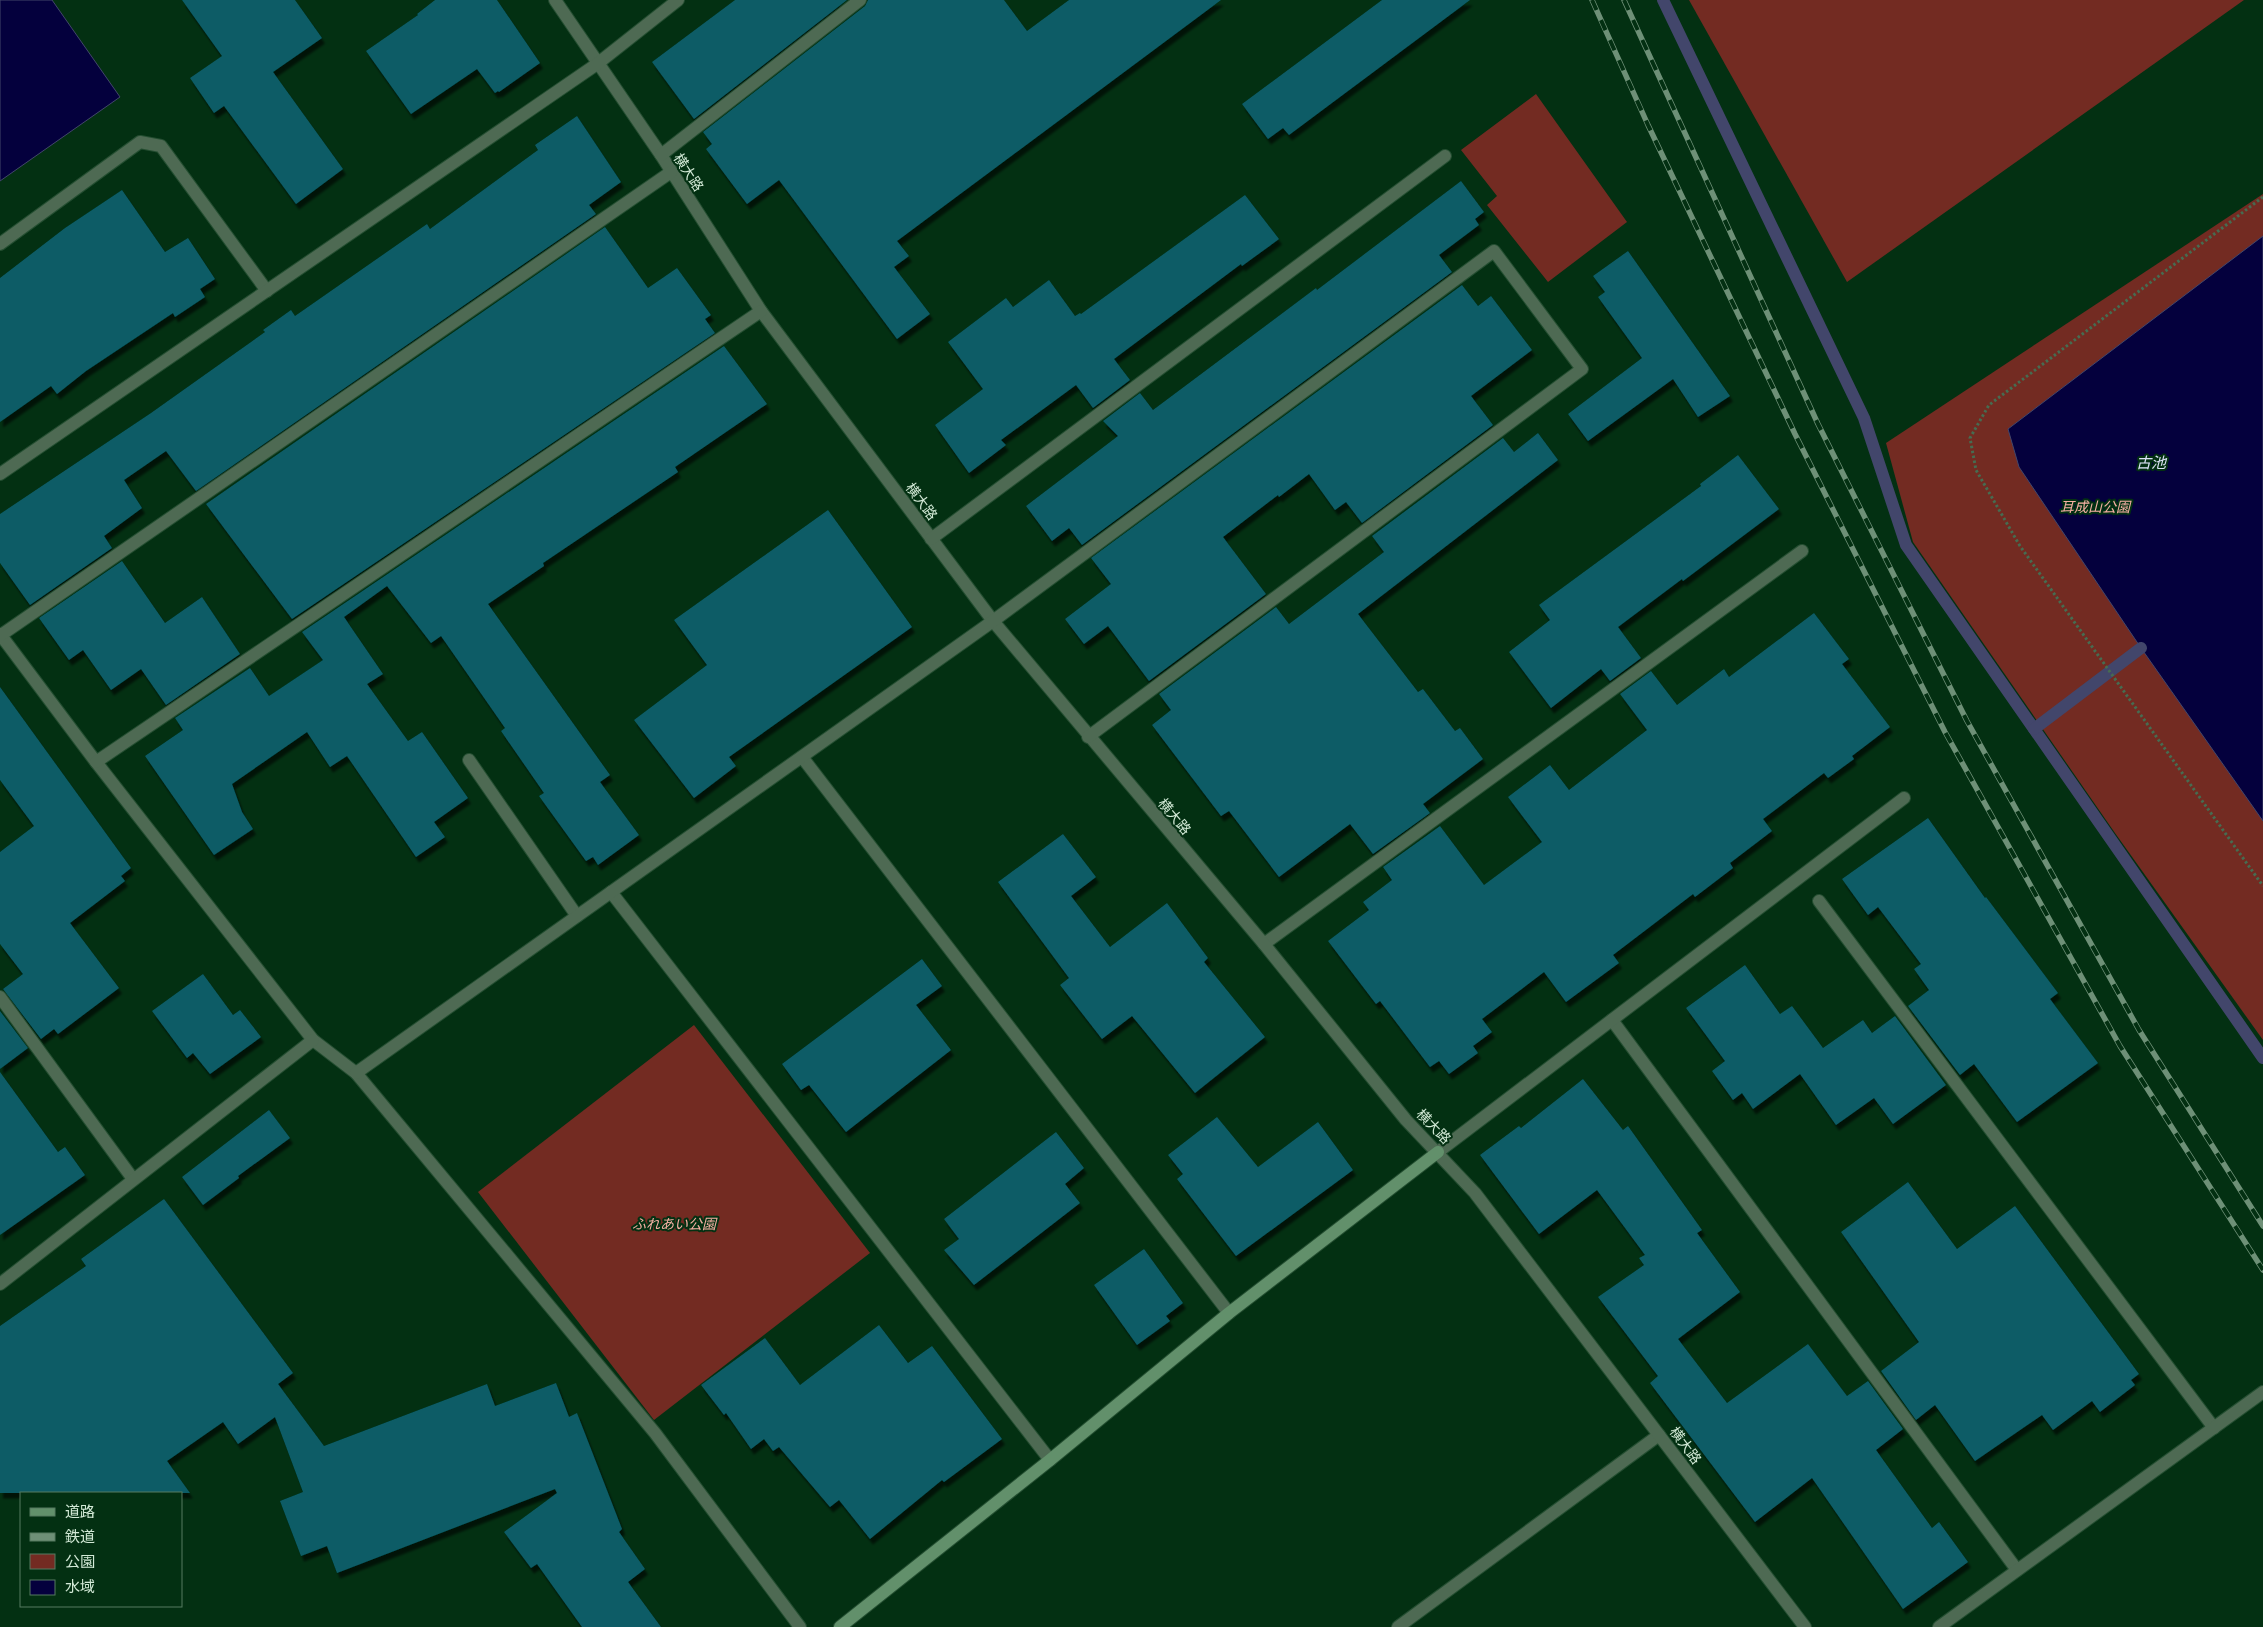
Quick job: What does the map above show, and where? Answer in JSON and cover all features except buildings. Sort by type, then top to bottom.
[{"type":"street","name":"横大路","points":[[555,0],[661,155],[761,311],[993,621],[1088,737],[1264,944],[1406,1120],[1475,1193],[1805,1627]]},
{"type":"street","points":[[0,474],[597,64],[678,0]]},
{"type":"street","points":[[661,155],[860,0]]},
{"type":"street","points":[[0,244],[140,142],[162,146],[267,291]]},
{"type":"street","points":[[931,539],[1445,156]]},
{"type":"street","points":[[671,172],[0,634],[96,762],[313,1040],[356,1073],[656,1433],[800,1627]]},
{"type":"street","points":[[356,1073],[993,621],[1494,251],[1582,369],[1088,737]]},
{"type":"street","points":[[96,762],[761,311]]},
{"type":"street","points":[[1264,944],[1802,551]]},
{"type":"street","points":[[802,756],[1229,1313]]},
{"type":"street","points":[[469,760],[577,916]]},
{"type":"street","points":[[840,1627],[1050,1460],[1229,1313],[1904,798]]},
{"type":"street","points":[[611,892],[1050,1460]]},
{"type":"street","points":[[1819,901],[2214,1428]]},
{"type":"street","points":[[0,997],[133,1180]]},
{"type":"street","points":[[1612,1020],[2017,1570]]},
{"type":"street","points":[[0,1284],[313,1040]]},
{"type":"street","points":[[1939,1627],[2263,1392]]},
{"type":"street","points":[[1398,1627],[1659,1434]]},
{"type":"path","points":[[2263,197],[1989,404],[1970,438],[1976,470],[2020,546],[2263,886]]},
{"type":"green space","points":[[1689,0],[2244,0],[1847,282]]},
{"type":"green space","points":[[1536,94],[1627,222],[1548,282],[1487,205],[1497,196],[1461,150]]},
{"type":"green space","name":"耳成山公園","points":[[2263,194],[2263,1040],[2115,833],[1913,542],[1886,443]]},
{"type":"green space","name":"ふれあい公園","points":[[694,1025],[870,1253],[654,1420],[478,1192]]},
{"type":"water","points":[[0,0],[52,0],[120,97],[0,181]]},
{"type":"water","name":"古池","points":[[2263,236],[2263,821],[2141,648],[2019,467],[2008,429]]},
{"type":"waterway","points":[[1663,0],[1864,418],[1906,545],[2263,1058]]},
{"type":"waterway","points":[[2034,729],[2141,648]]},
{"type":"railway","points":[[1592,0],[1648,125],[1795,434],[1945,732],[2120,1046],[2263,1270]]},
{"type":"railway","points":[[1624,0],[1818,424],[1967,721],[2139,1030],[2263,1226]]}]
